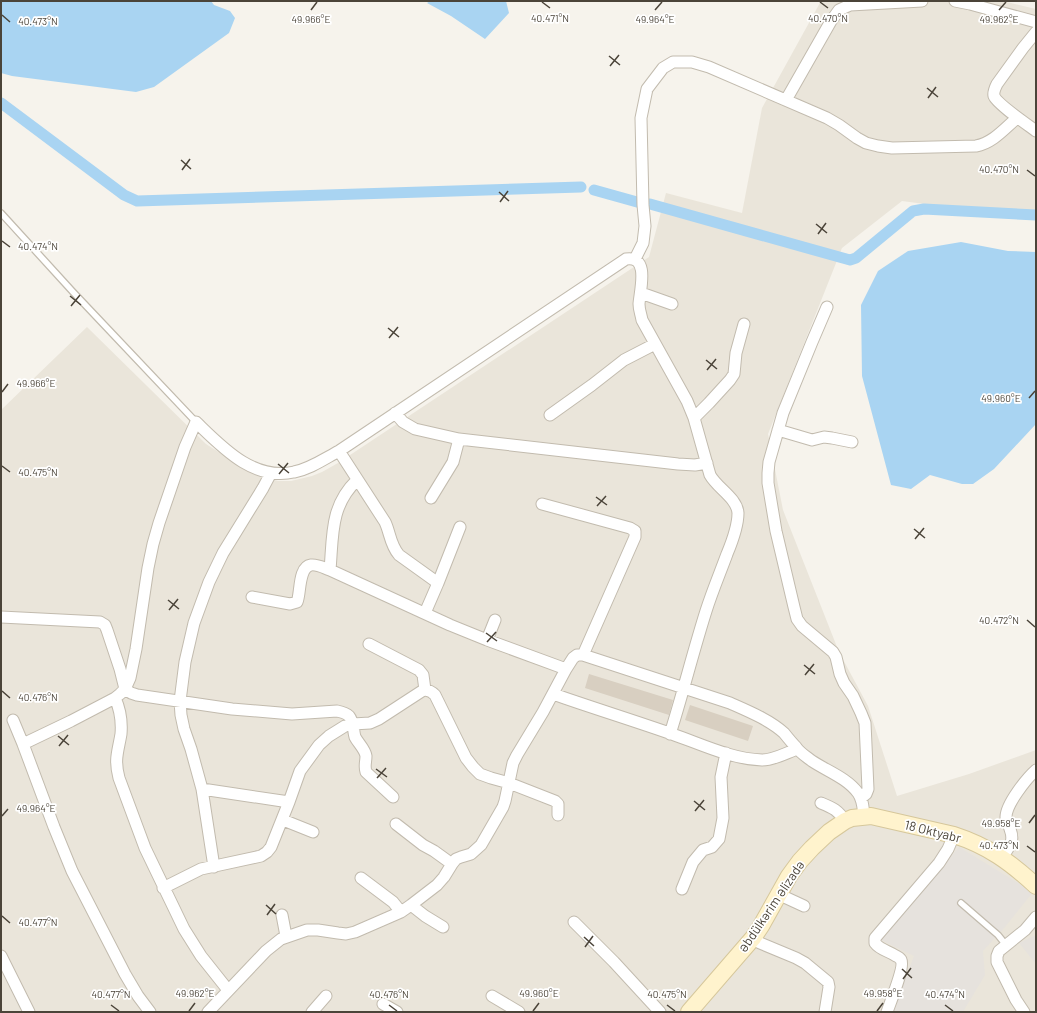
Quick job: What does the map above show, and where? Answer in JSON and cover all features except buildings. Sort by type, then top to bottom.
[{"type":"street","points":[[786,100],[831,21],[839,10],[850,5],[922,1]]},
{"type":"street","points":[[955,1],[1036,22]]},
{"type":"street","points":[[1036,32],[1018,54],[994,90],[996,100],[1017,118],[1036,131]]},
{"type":"street","points":[[635,259],[643,243],[645,226],[643,205],[641,118],[647,89],[663,68],[673,62],[692,62],[709,67],[827,118],[866,143],[878,146],[892,148],[976,146],[984,144],[993,138],[1017,118]]},
{"type":"street","points":[[23,744],[115,698],[125,689],[130,678],[136,649],[148,568],[155,537],[185,447],[196,422],[225,450],[249,466],[278,474],[294,472],[311,466],[339,451],[626,259],[635,259],[641,266],[640,310],[642,320],[687,401],[694,418],[710,475],[733,501],[737,507],[738,513],[737,524],[732,541],[706,611],[670,734]]},
{"type":"street","points":[[641,293],[672,304]]},
{"type":"street","points":[[827,307],[783,413],[769,462],[768,483],[776,531],[797,619],[802,626],[833,652],[844,683],[853,696],[865,723],[868,789],[866,794],[861,798]]},
{"type":"street","points":[[694,418],[734,374],[736,353],[744,324]]},
{"type":"street","points":[[550,415],[624,360],[655,344]]},
{"type":"street","points":[[395,413],[403,422],[415,429],[459,439],[678,464],[707,463]]},
{"type":"street","points":[[778,430],[812,440],[824,437],[852,442]]},
{"type":"street","points":[[431,498],[453,462],[459,439]]},
{"type":"street","points":[[339,451],[385,522],[394,549],[398,555],[438,584]]},
{"type":"street","points":[[214,867],[202,789],[181,715],[180,701],[185,662],[194,623],[209,582],[223,553],[272,473]]},
{"type":"street","points":[[330,570],[333,530],[336,514],[343,496],[357,480]]},
{"type":"street","points":[[542,504],[630,528],[634,531],[635,537],[583,655]]},
{"type":"street","points":[[425,614],[460,527]]},
{"type":"street","points":[[252,597],[290,604],[297,602],[300,598],[302,572],[310,565],[320,566],[450,625],[566,669]]},
{"type":"street","points":[[1,617],[100,622],[105,625],[108,630],[125,689],[137,695],[232,709],[292,714],[337,711],[344,713],[350,716],[355,736],[366,756],[366,772],[393,798]]},
{"type":"street","points":[[487,640],[495,620]]},
{"type":"street","points":[[369,644],[419,670],[423,675],[425,690]]},
{"type":"street","points":[[208,1012],[274,944],[286,936],[306,930],[346,934],[355,932],[401,912],[437,885],[452,864],[461,856],[471,854],[481,845],[503,807],[513,762],[544,712],[566,669],[573,658],[577,655],[583,655],[730,704],[752,713],[779,730],[797,749],[813,762],[837,776],[856,791],[861,798],[864,816]]},
{"type":"street","points":[[163,888],[202,869],[261,856],[267,852],[271,847],[300,771],[319,745],[344,726],[370,723],[379,719],[425,690],[435,695],[466,758],[480,774],[509,783],[555,801],[558,804],[558,815]]},
{"type":"street","points":[[553,694],[726,753],[751,759],[764,760],[797,749]]},
{"type":"street","points":[[115,698],[119,707],[121,718],[121,733],[116,756],[117,768],[119,778],[145,848],[184,929],[201,956],[228,990]]},
{"type":"street","points":[[13,720],[72,871],[125,974],[138,996],[150,1012]]},
{"type":"street","points":[[682,889],[693,862],[703,850],[712,847],[719,838],[723,818],[720,777],[726,753]]},
{"type":"street","points":[[1002,857],[1012,839],[1012,833],[1006,818],[1007,812],[1019,790],[1034,775]]},
{"type":"street","points":[[202,789],[289,802]]},
{"type":"street","points":[[821,803],[835,809],[840,813],[845,821]]},
{"type":"street","name":"18 Oktyabr","points":[[864,816],[883,818],[954,835],[967,840],[1002,857],[1036,886]]},
{"type":"street","name":"Əbdülkərim Əlizadə","points":[[689,1012],[753,938],[789,876],[812,848],[829,832],[845,821],[864,816]]},
{"type":"street","points":[[282,820],[313,832]]},
{"type":"street","points":[[396,824],[452,864]]},
{"type":"street","points":[[887,1012],[901,972],[902,963],[897,956],[878,947],[875,943],[876,938],[939,863],[948,849],[954,835]]},
{"type":"street","points":[[361,878],[393,902],[401,912]]},
{"type":"street","points":[[778,894],[804,906]]},
{"type":"street","points":[[412,905],[425,916],[443,927]]},
{"type":"street","points":[[282,915],[286,936]]},
{"type":"street","points":[[1024,1012],[996,962],[1000,951],[1025,930],[1036,917]]},
{"type":"street","points":[[574,922],[614,962],[660,1012]]},
{"type":"street","points":[[753,938],[760,943],[805,963],[828,982],[829,987],[825,1012]]},
{"type":"street","points":[[1,956],[29,1012]]},
{"type":"street","points":[[312,1012],[326,996]]},
{"type":"street","points":[[492,996],[519,1012]]},
{"type":"street","points":[[382,1004],[397,1012]]},
{"type":"lane","points":[[1,213],[196,422]]},
{"type":"lane","points":[[961,903],[998,935],[1006,945]]},
{"type":"shaded area","points":[[821,1],[1003,1],[1036,9],[1036,219],[902,201],[842,248],[768,434],[783,510],[839,652],[868,706],[897,796],[969,774],[1036,750],[1036,1012],[1,1012],[1,410],[87,327],[206,444],[253,474],[278,481],[291,481],[322,472],[338,463],[649,257],[666,193],[742,213],[762,108]]},
{"type":"shaded area","points":[[959,847],[1033,892],[1005,927],[983,951],[985,975],[963,1012],[892,1012],[914,956],[881,940]]},
{"type":"shaded area","points":[[1036,935],[1036,964],[1019,943]]},
{"type":"water","points":[[1,1],[211,1],[214,5],[230,11],[235,18],[229,33],[154,87],[136,92],[12,76],[1,73]]},
{"type":"water","points":[[430,1],[506,1],[509,13],[485,39],[451,16],[427,3]]},
{"type":"water","points":[[961,242],[1008,251],[1036,252],[1036,424],[994,469],[973,484],[962,484],[930,475],[911,489],[891,485],[862,376],[861,305],[878,271],[908,251]]},
{"type":"waterway","points":[[1,103],[124,195],[137,201],[581,187]]},
{"type":"waterway","points":[[594,190],[637,202]]},
{"type":"waterway","points":[[650,204],[850,260],[856,258],[913,211],[924,209],[1036,215]]}]
